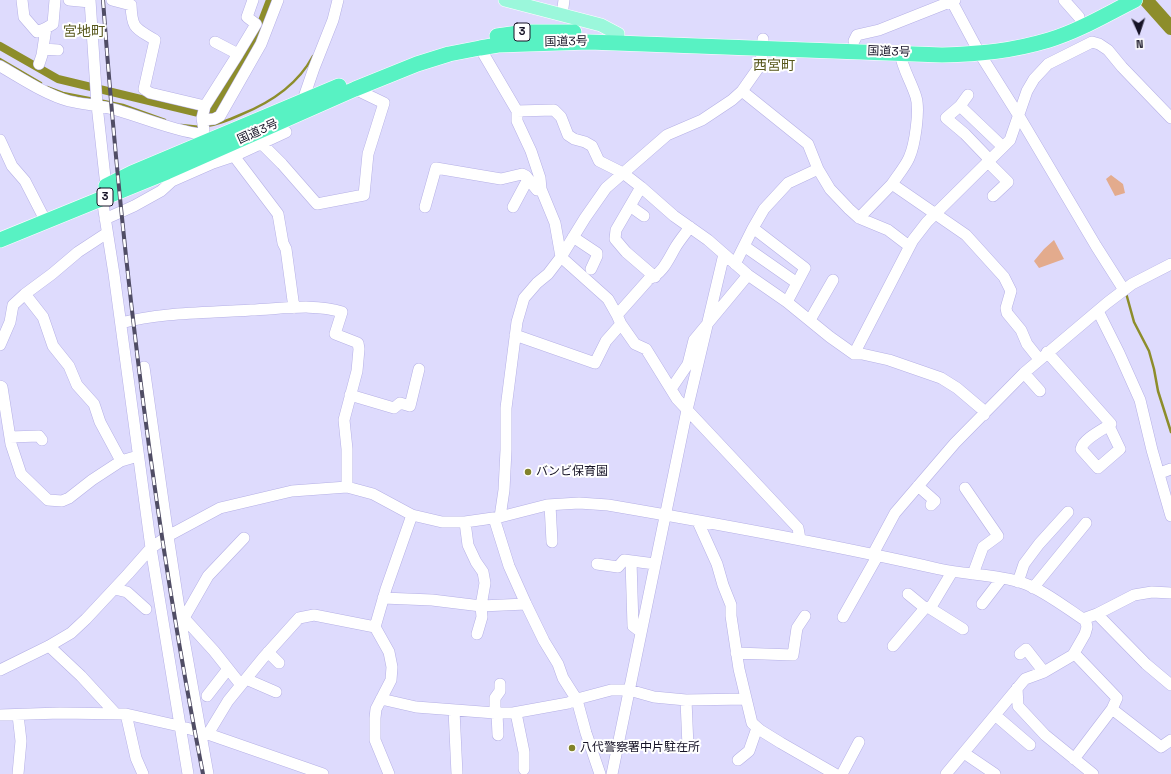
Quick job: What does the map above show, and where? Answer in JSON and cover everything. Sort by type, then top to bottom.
[{"type":"highway","name":"国道3号","points":[[763,44],[854,41],[1008,50],[1050,40],[1114,0]]},
{"type":"highway","name":"国道3号","points":[[1084,18],[1135,0]]},
{"type":"highway","name":"国道3号","points":[[0,240],[104,192],[205,130],[303,100],[422,53],[470,41],[526,32],[588,32],[618,38],[709,36],[763,44],[942,55],[977,49]]},
{"type":"highway","name":"国道3号","points":[[205,130],[355,89],[417,64],[449,54],[498,44],[588,32]]},
{"type":"highway","name":"国道3号","points":[[0,232],[42,214],[104,192]]},
{"type":"main road","points":[[505,0],[562,15],[588,32]]},
{"type":"street","points":[[22,0],[24,17],[37,32],[53,24],[55,0]]},
{"type":"street","points":[[69,0],[90,1],[105,219],[150,548],[188,774]]},
{"type":"street","points":[[112,0],[131,5],[133,25],[138,30],[156,40],[144,89],[205,130],[234,156],[278,214],[283,243],[286,249],[294,308]]},
{"type":"street","points":[[205,130],[238,54],[256,24],[247,17],[253,0]]},
{"type":"street","points":[[105,219],[161,191],[172,181],[205,130],[214,119],[220,116],[261,44],[278,0]]},
{"type":"street","points":[[303,100],[333,20],[338,0]]},
{"type":"street","points":[[562,15],[564,0]]},
{"type":"street","points":[[1064,0],[1084,18]]},
{"type":"street","points":[[854,41],[857,35],[879,30],[953,1],[977,49],[1124,290]]},
{"type":"street","points":[[38,64],[42,55],[46,28]]},
{"type":"street","points":[[215,42],[238,54]]},
{"type":"street","points":[[854,354],[909,246],[927,222],[1010,140],[1027,91],[1034,80],[1048,64],[1092,42],[1100,44],[1108,50],[1122,67],[1171,118]]},
{"type":"street","points":[[600,774],[586,733],[577,700],[563,678],[558,664],[544,641],[509,566],[497,517],[504,490],[506,408],[516,322],[524,298],[537,283],[548,274],[561,257],[606,188],[667,135],[702,120],[732,100],[742,91],[761,64],[763,44]]},
{"type":"street","points":[[43,48],[58,50]]},
{"type":"street","points":[[480,48],[517,110],[517,121],[537,167],[541,189],[555,223],[561,257],[608,299],[635,344],[646,350],[677,399],[798,528],[800,539]]},
{"type":"street","points":[[859,218],[892,184],[909,158],[913,144],[918,109],[916,96],[903,66],[900,53]]},
{"type":"street","points":[[0,66],[68,101],[96,96],[118,110],[171,128],[205,130]]},
{"type":"street","points":[[262,144],[282,164],[317,204],[364,195],[368,154],[384,103],[355,89]]},
{"type":"street","points":[[742,91],[808,144],[818,168],[830,189],[849,209],[859,218],[888,230],[909,246]]},
{"type":"street","points":[[968,95],[960,106],[946,118],[965,134],[1008,182],[993,196]]},
{"type":"street","points":[[960,106],[1003,147]]},
{"type":"street","points":[[517,110],[554,110],[561,117],[568,135],[592,146],[599,161],[623,173],[674,216],[708,240],[748,275],[787,302],[830,337],[854,354],[862,354],[890,360],[941,378],[957,388],[977,404],[983,410],[984,415]]},
{"type":"street","points":[[234,156],[286,132]]},
{"type":"street","points":[[0,140],[12,166],[25,181],[42,214]]},
{"type":"street","points":[[424,207],[436,168],[501,179],[522,174],[536,190],[541,189]]},
{"type":"street","points":[[735,264],[764,209],[788,182],[818,168]]},
{"type":"street","points":[[513,207],[528,180]]},
{"type":"street","points":[[892,184],[966,235],[1004,277],[1011,291],[1006,308],[1007,313],[1021,330],[1027,344],[1043,356],[1111,424],[1108,426]]},
{"type":"street","points":[[641,187],[616,230],[616,239],[626,252],[655,277]]},
{"type":"street","points":[[630,206],[644,216]]},
{"type":"street","points":[[514,335],[595,363],[619,319],[649,279],[655,277],[663,269],[690,227]]},
{"type":"street","points":[[753,228],[805,268],[787,302]]},
{"type":"street","points":[[0,345],[10,322],[13,305],[24,294],[52,274],[78,252],[107,233]]},
{"type":"street","points":[[574,237],[597,253],[591,269]]},
{"type":"street","points":[[744,246],[797,283]]},
{"type":"street","points":[[612,774],[687,410],[724,254]]},
{"type":"street","points":[[843,617],[895,513],[955,443],[1024,373],[1043,356],[1132,284],[1171,264]]},
{"type":"street","points":[[672,389],[688,364],[694,340],[748,275]]},
{"type":"street","points":[[810,320],[833,280]]},
{"type":"street","points":[[24,294],[42,317],[53,346],[69,366],[77,386],[94,404],[100,422],[121,461]]},
{"type":"street","points":[[120,323],[139,318],[294,308],[330,308],[342,312],[335,334],[358,343],[359,349],[357,370],[344,420],[347,449],[347,487]]},
{"type":"street","points":[[1098,311],[1140,400],[1152,450],[1160,473],[1171,516]]},
{"type":"street","points":[[144,367],[168,536],[205,734],[208,774]]},
{"type":"street","points":[[350,395],[394,408],[400,404],[410,406],[418,369]]},
{"type":"street","points":[[1024,373],[1040,391]]},
{"type":"street","points":[[0,386],[2,387],[11,444],[21,474],[48,500],[62,501],[69,498],[92,480],[121,461],[138,456]]},
{"type":"street","points":[[10,436],[40,436],[42,440]]},
{"type":"street","points":[[1160,473],[1171,469]]},
{"type":"street","points":[[918,486],[935,501],[931,505]]},
{"type":"street","points":[[0,670],[49,646],[71,633],[121,590],[150,548],[168,536],[220,508],[292,491],[347,487],[373,494],[412,515],[442,522],[465,522],[497,517],[550,505],[579,503],[665,515],[800,539],[875,554],[952,572],[1002,578],[1018,582],[1033,588],[1083,619],[1097,614],[1134,595],[1152,592],[1171,593]]},
{"type":"street","points":[[965,488],[998,536],[983,547],[972,574]]},
{"type":"street","points":[[550,505],[552,542]]},
{"type":"street","points":[[1018,582],[1024,564],[1039,544],[1068,512]]},
{"type":"street","points":[[389,774],[375,740],[376,709],[390,680],[392,667],[389,652],[375,627],[383,598],[412,515]]},
{"type":"street","points":[[465,522],[468,545],[476,562],[483,572],[485,583],[482,617],[477,634]]},
{"type":"street","points":[[698,522],[717,564],[731,605],[736,653],[752,723],[757,728],[781,743],[835,774]]},
{"type":"street","points":[[1033,588],[1086,523]]},
{"type":"street","points":[[244,538],[208,576],[184,618],[228,669],[244,682],[276,692]]},
{"type":"street","points":[[597,564],[618,567],[624,560],[655,564]]},
{"type":"street","points":[[630,561],[633,626],[641,632]]},
{"type":"street","points":[[893,646],[926,607],[931,607],[952,572]]},
{"type":"street","points":[[982,604],[1002,578]]},
{"type":"street","points":[[121,590],[146,609]]},
{"type":"street","points":[[908,594],[947,622],[963,630]]},
{"type":"street","points":[[383,598],[432,600],[482,606],[526,604]]},
{"type":"street","points":[[1097,614],[1146,664],[1171,685]]},
{"type":"street","points":[[205,734],[228,701],[268,652],[300,618],[314,615],[375,627]]},
{"type":"street","points":[[736,653],[793,655],[797,628],[805,616]]},
{"type":"street","points":[[946,774],[1025,679],[1044,672],[1073,655],[1085,634],[1087,627],[1085,618]]},
{"type":"street","points":[[49,646],[121,714],[143,774]]},
{"type":"street","points":[[1020,654],[1026,649],[1044,672]]},
{"type":"street","points":[[268,652],[279,663]]},
{"type":"street","points":[[1074,653],[1117,698],[1112,709],[1074,759]]},
{"type":"street","points":[[207,696],[228,669]]},
{"type":"street","points":[[498,735],[495,698],[500,691],[500,684]]},
{"type":"street","points":[[1017,688],[1018,706],[1045,735],[1093,774]]},
{"type":"street","points":[[381,699],[416,707],[516,713],[577,700],[610,690],[629,690],[654,697],[686,700],[746,699]]},
{"type":"street","points":[[686,700],[688,747]]},
{"type":"street","points":[[1112,709],[1161,747],[1171,740]]},
{"type":"street","points":[[454,710],[457,774]]},
{"type":"street","points":[[0,715],[60,713],[121,714],[179,726],[323,774]]},
{"type":"street","points":[[516,713],[522,741],[524,769]]},
{"type":"street","points":[[18,715],[21,741],[18,774]]},
{"type":"street","points":[[995,715],[1030,745]]},
{"type":"street","points":[[738,760],[749,751],[757,728]]},
{"type":"street","points":[[842,774],[859,742]]},
{"type":"street","points":[[964,753],[995,774]]},
{"type":"shaded area","points":[[1111,175],[1123,184],[1125,193],[1115,196],[1106,179]]},
{"type":"shaded area","points":[[1054,240],[1064,259],[1039,268],[1034,261]]},
{"type":"waterway","points":[[0,46],[58,79],[207,115],[212,112],[257,34],[270,0]]},
{"type":"waterway","points":[[1146,0],[1171,28]]},
{"type":"waterway","points":[[207,126],[232,119],[272,99],[291,85],[313,56]]},
{"type":"waterway","points":[[0,59],[41,83]]},
{"type":"waterway","points":[[47,87],[63,93],[94,99]]},
{"type":"waterway","points":[[99,100],[123,105],[165,120]]},
{"type":"waterway","points":[[181,125],[200,127]]},
{"type":"waterway","points":[[1126,293],[1134,322],[1149,351],[1158,391],[1171,432]]},
{"type":"railway","points":[[103,0],[120,194],[141,388],[169,582],[203,774]]},
{"type":"place","name":"バンビ保育園","points":[[528,472]]},
{"type":"place","name":"八代警察署中片駐在所","points":[[572,748]]},
{"type":"district","name":"宮地町","points":[[84,32]]},
{"type":"district","name":"西宮町","points":[[774,66]]}]
